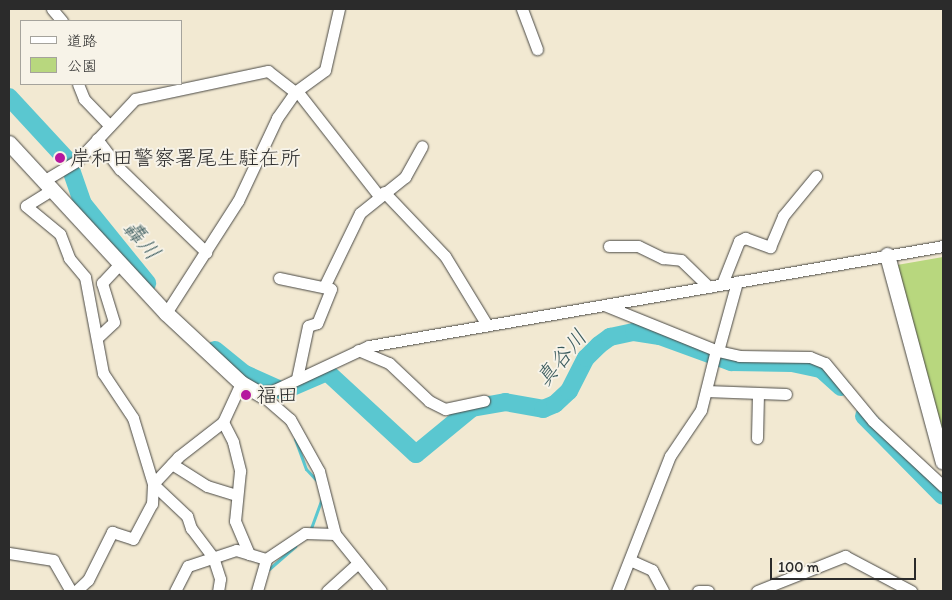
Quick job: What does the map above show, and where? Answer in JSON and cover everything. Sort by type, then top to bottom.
[{"type":"street","points":[[52,9],[61,20]]},
{"type":"street","points":[[166,313],[238,201],[276,118],[296,92],[325,70],[339,9]]},
{"type":"street","points":[[522,9],[537,48]]},
{"type":"street","points":[[76,591],[88,580],[112,532],[132,539],[152,504],[152,484],[133,418],[103,373],[84,277],[69,258],[60,234],[26,206],[76,161],[135,100],[268,71],[296,92],[382,194],[445,256],[487,325]]},
{"type":"street","points":[[78,85],[84,99],[110,126]]},
{"type":"street","points":[[97,139],[120,169],[206,252]]},
{"type":"street","points":[[9,143],[166,313],[241,383],[270,391],[358,350],[487,325],[943,246]]},
{"type":"street","points":[[324,287],[360,212],[406,177],[422,146]]},
{"type":"street","points":[[722,284],[739,242],[745,238],[764,248],[775,243],[783,216],[816,176]]},
{"type":"street","points":[[609,246],[638,246],[663,258],[681,260],[709,287]]},
{"type":"street","points":[[887,255],[943,462]]},
{"type":"street","points":[[97,338],[114,322],[102,283],[120,264]]},
{"type":"street","points":[[279,278],[331,289],[317,323],[308,326],[297,378]]},
{"type":"street","points":[[617,591],[632,561],[670,456],[701,410],[737,282]]},
{"type":"street","points":[[604,305],[717,350],[739,356],[810,357],[825,363],[873,421],[943,486]]},
{"type":"street","points":[[358,350],[389,363],[429,401],[445,409],[484,401]]},
{"type":"street","points":[[152,484],[172,464],[222,422],[241,383]]},
{"type":"street","points":[[270,391],[306,447],[332,511],[335,534],[381,591]]},
{"type":"street","points":[[706,391],[786,394]]},
{"type":"street","points":[[757,438],[758,393]]},
{"type":"street","points":[[222,422],[233,442],[240,471],[234,494],[235,521],[249,554]]},
{"type":"street","points":[[172,464],[207,486],[234,494]]},
{"type":"street","points":[[152,484],[187,516],[190,528],[213,557],[220,579],[218,591]]},
{"type":"street","points":[[257,591],[266,559],[305,533],[335,534]]},
{"type":"street","points":[[175,591],[188,566],[213,557],[236,550],[266,559]]},
{"type":"street","points":[[9,552],[53,560],[71,591]]},
{"type":"street","points":[[757,591],[845,556],[911,591]]},
{"type":"street","points":[[632,561],[652,570],[663,591]]},
{"type":"street","points":[[327,591],[358,562]]},
{"type":"street","points":[[698,591],[708,591]]},
{"type":"green space","points":[[943,257],[943,442],[897,265]]},
{"type":"waterway","name":"轟川","points":[[9,97],[68,161],[83,204],[147,283]]},
{"type":"waterway","name":"真谷川","points":[[215,350],[245,374],[283,391],[327,372],[416,454],[472,408],[505,402],[543,409],[555,404],[569,391],[586,358],[599,345],[610,337],[634,332],[660,336],[731,362],[792,363],[821,369],[841,387]]},
{"type":"waterway","name":"真谷川","points":[[864,416],[943,496]]},
{"type":"waterway","points":[[295,439],[306,469],[317,481]]},
{"type":"waterway","points":[[310,531],[321,500]]},
{"type":"waterway","points":[[269,569],[295,546]]},
{"type":"place","name":"岸和田警察署尾生駐在所","points":[[60,158]]},
{"type":"place","name":"福田","points":[[246,395]]}]
